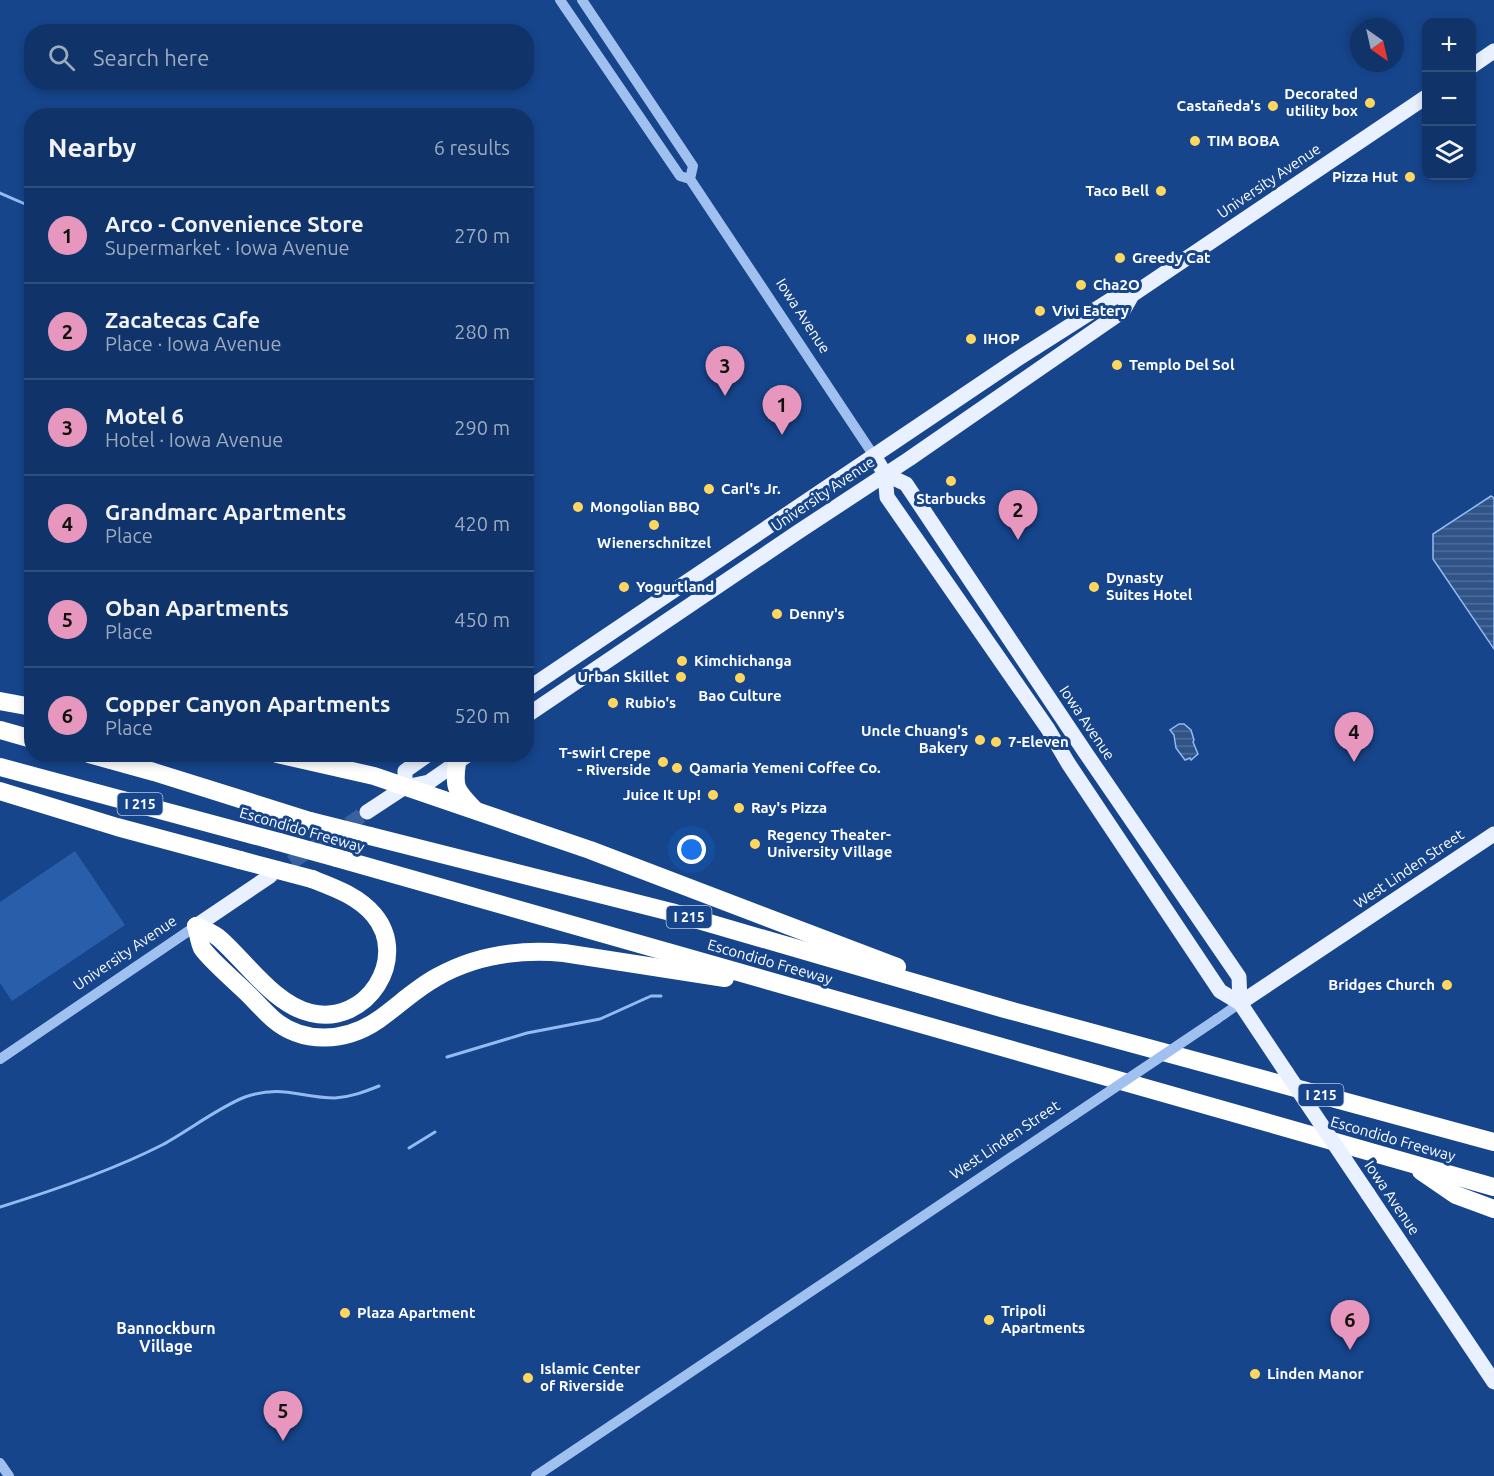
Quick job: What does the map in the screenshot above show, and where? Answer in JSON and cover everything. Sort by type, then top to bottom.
[{"type":"highway","points":[[0,701],[24,706]]},
{"type":"highway","points":[[0,730],[24,737]]},
{"type":"highway","name":"Escondido Freeway","points":[[118,762],[310,821],[671,912],[1005,1009],[1494,1142]]},
{"type":"highway","points":[[312,762],[374,776],[632,866],[1005,1009]]},
{"type":"highway","points":[[462,762],[455,783],[461,795],[476,811]]},
{"type":"highway","name":"Escondido Freeway","points":[[0,767],[337,858],[1494,1187]]},
{"type":"highway","points":[[0,791],[117,827],[312,879],[348,894],[376,917],[384,932],[387,953],[384,970],[379,984],[369,997],[357,1006],[337,1015],[312,1014],[284,1000],[218,937],[196,926]]},
{"type":"highway","points":[[196,926],[201,947],[273,1019],[298,1033],[315,1037],[351,1034],[378,1020],[416,990],[439,976],[460,966],[502,953],[519,951],[564,952],[801,989]]},
{"type":"highway","points":[[1423,1123],[1494,1136]]},
{"type":"highway","points":[[1407,1162],[1456,1195],[1494,1209]]},
{"type":"main road","points":[[1476,63],[1494,51]]},
{"type":"main road","name":"University Avenue","points":[[534,711],[1023,380],[1123,310],[1132,295],[1422,100]]},
{"type":"main road","name":"University Avenue","points":[[534,685],[1067,327],[1115,297],[1132,295]]},
{"type":"main road","points":[[1023,380],[1022,371],[1026,365],[1067,327]]},
{"type":"main road","name":"Iowa Avenue","points":[[873,456],[885,474],[887,497],[1048,729],[1068,763],[1220,991],[1240,1003],[1494,1383]]},
{"type":"main road","name":"Iowa Avenue","points":[[885,474],[906,483],[1085,752],[1239,977],[1240,1003]]},
{"type":"main road","points":[[405,787],[405,771],[418,762]]},
{"type":"main road","points":[[367,812],[405,787],[429,782],[459,762]]},
{"type":"main road","name":"West Linden Street","points":[[1240,1003],[1494,834]]},
{"type":"main road","name":"University Avenue","points":[[196,926],[270,876]]},
{"type":"street","name":"Iowa Avenue","points":[[560,0],[680,176],[690,179],[873,456]]},
{"type":"street","name":"Iowa Avenue","points":[[582,0],[693,166],[690,179]]},
{"type":"street","name":"University Avenue","points":[[0,1059],[196,926]]},
{"type":"street","name":"West Linden Street","points":[[536,1476],[1240,1003]]},
{"type":"street","points":[[0,1463],[9,1476]]},
{"type":"shaded area","points":[[1491,496],[1494,498],[1494,649],[1433,559],[1433,534]]},
{"type":"shaded area","points":[[1179,724],[1184,724],[1191,730],[1198,754],[1191,760],[1190,758],[1185,760],[1176,748],[1174,735],[1170,730]]},
{"type":"shaded area","points":[[75,851],[125,925],[12,1001],[0,983],[0,902]]},
{"type":"waterway","points":[[0,193],[24,204]]},
{"type":"waterway","points":[[447,1057],[527,1033],[600,1019],[651,996],[661,996]]},
{"type":"waterway","points":[[0,1207],[123,1163],[162,1145],[245,1097],[258,1093],[281,1092],[335,1098],[379,1086]]},
{"type":"waterway","points":[[409,1148],[435,1132]]},
{"type":"tunnel","points":[[272,875],[367,812]]},
{"type":"place","name":"Decorated utility box","points":[[1370,103]]},
{"type":"place","name":"Castañeda's","points":[[1273,106]]},
{"type":"place","name":"TIM BOBA","points":[[1195,141]]},
{"type":"place","name":"Pizza Hut","points":[[1410,177]]},
{"type":"place","name":"Taco Bell","points":[[1161,191]]},
{"type":"place","name":"Greedy Cat","points":[[1120,258]]},
{"type":"place","name":"Cha2O","points":[[1081,285]]},
{"type":"place","name":"Vivi Eatery","points":[[1040,311]]},
{"type":"place","name":"IHOP","points":[[971,339]]},
{"type":"place","name":"Templo Del Sol","points":[[1117,365]]},
{"type":"place","name":"Motel 6","points":[[725,396]]},
{"type":"place","name":"Arco - Convenience Store","points":[[782,435]]},
{"type":"place","name":"Starbucks","points":[[951,481]]},
{"type":"place","name":"Carl's Jr.","points":[[709,489]]},
{"type":"place","name":"Mongolian BBQ","points":[[578,507]]},
{"type":"place","name":"Wienerschnitzel","points":[[654,525]]},
{"type":"place","name":"Zacatecas Cafe","points":[[1018,540]]},
{"type":"place","name":"Yogurtland","points":[[624,587]]},
{"type":"place","name":"Dynasty Suites Hotel","points":[[1094,587]]},
{"type":"place","name":"Denny's","points":[[777,614]]},
{"type":"place","name":"Kimchichanga","points":[[682,661]]},
{"type":"place","name":"Urban Skillet","points":[[681,677]]},
{"type":"place","name":"Bao Culture","points":[[740,678]]},
{"type":"place","name":"Rubio's","points":[[613,703]]},
{"type":"place","name":"Uncle Chuang's Bakery","points":[[980,740]]},
{"type":"place","name":"7-Eleven","points":[[996,742]]},
{"type":"place","name":"T-swirl Crepe - Riverside","points":[[663,762]]},
{"type":"place","name":"Grandmarc Apartments","points":[[1354,762]]},
{"type":"place","name":"Qamaria Yemeni Coffee Co.","points":[[677,768]]},
{"type":"place","name":"Juice It Up!","points":[[713,795]]},
{"type":"place","name":"Ray's Pizza","points":[[739,808]]},
{"type":"place","name":"Regency Theater- University Village","points":[[755,844]]},
{"type":"place","name":"Bridges Church","points":[[1447,985]]},
{"type":"place","name":"Plaza Apartment","points":[[345,1313]]},
{"type":"place","name":"Tripoli Apartments","points":[[989,1320]]},
{"type":"place","name":"Copper Canyon Apartments","points":[[1350,1350]]},
{"type":"place","name":"Linden Manor","points":[[1255,1374]]},
{"type":"place","name":"Islamic Center of Riverside","points":[[528,1378]]},
{"type":"place","name":"Oban Apartments","points":[[283,1441]]},
{"type":"district","name":"Bannockburn Village","points":[[166,1337]]}]
